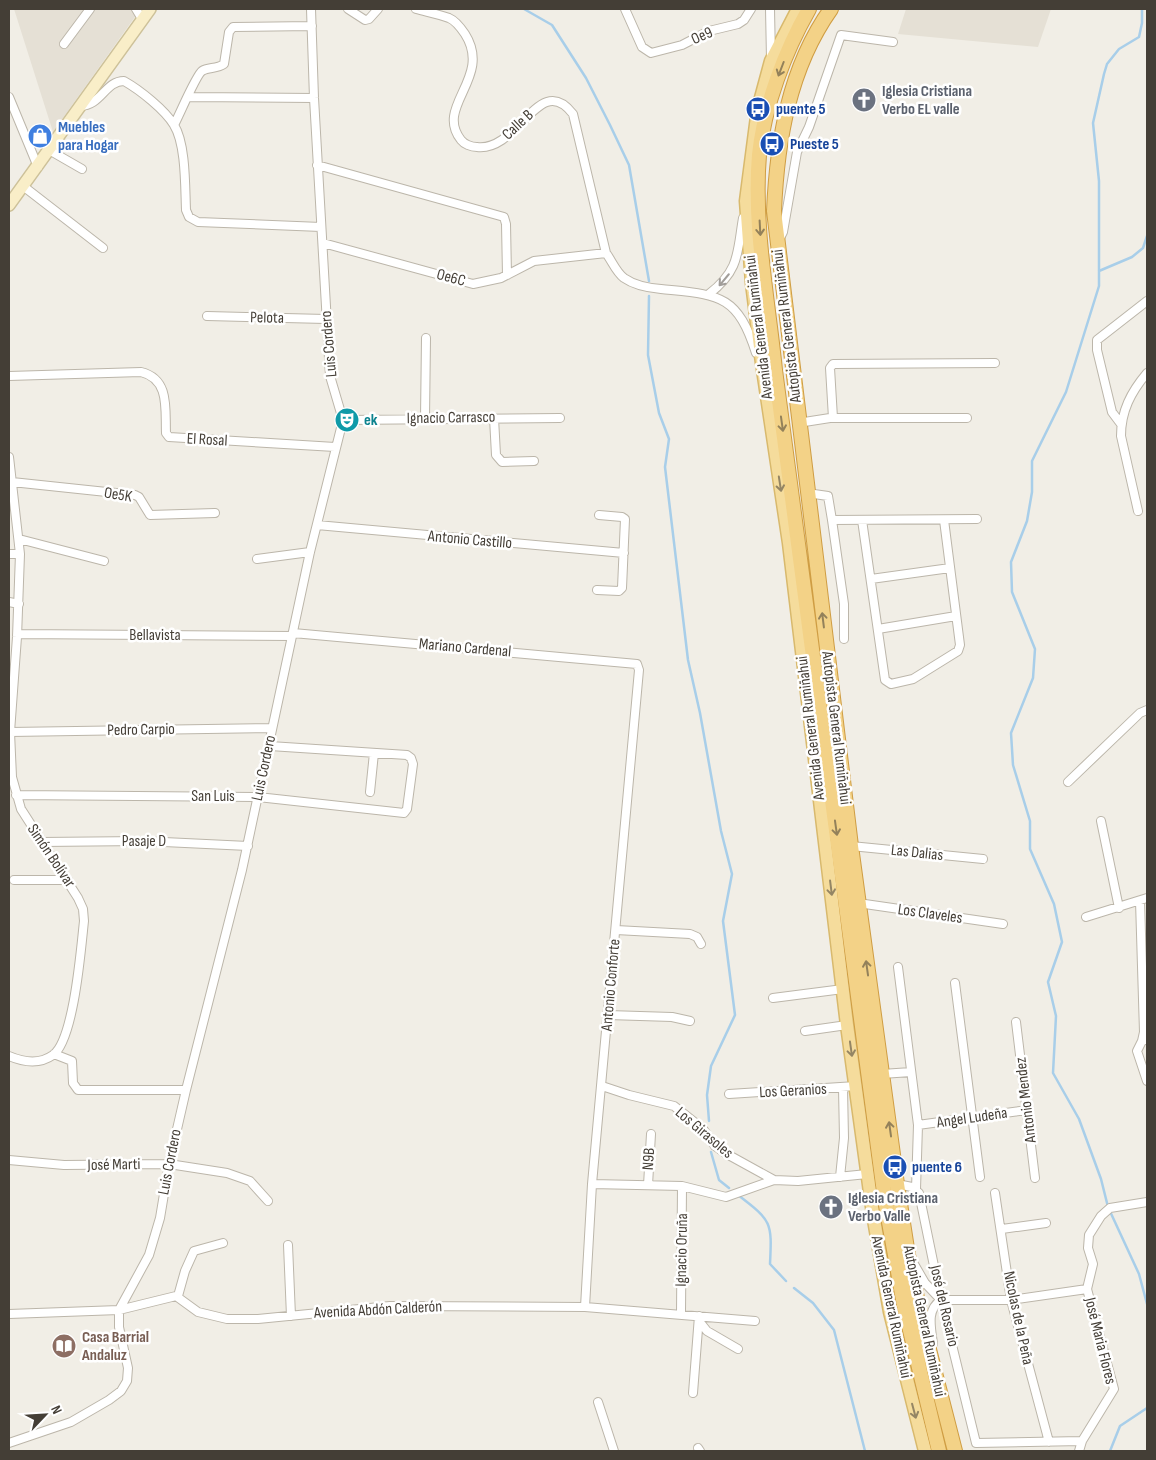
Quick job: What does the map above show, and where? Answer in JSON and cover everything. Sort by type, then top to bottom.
[{"type":"highway","name":"Autopista General Rumiñahui","points":[[809,9],[794,35],[778,76],[763,138],[760,154],[758,196],[761,238],[775,370],[884,1200],[904,1305],[940,1451]]},
{"type":"highway","name":"Autopista General Rumiñahui","points":[[830,9],[806,53],[782,127],[774,203],[777,245],[858,903],[897,1184],[908,1255],[937,1386],[955,1451]]},
{"type":"main road","name":"Avenida General Rumiñahui","points":[[798,9],[771,61],[758,109],[746,201],[752,283],[762,364],[789,542],[847,1025],[867,1174],[890,1312],[925,1451]]},
{"type":"main road","points":[[9,205],[38,167],[145,11]]},
{"type":"street","points":[[64,44],[90,9]]},
{"type":"street","name":"Luis Cordero","points":[[119,1310],[149,1255],[160,1218],[169,1164],[248,846],[310,552],[343,420],[330,376],[317,165],[311,9]]},
{"type":"street","points":[[348,9],[365,20],[369,19],[378,9]]},
{"type":"street","name":"Calle B","points":[[416,9],[450,18],[457,23],[470,42],[473,52],[473,70],[453,113],[452,123],[462,142],[478,148],[488,147],[508,137],[540,103],[550,100],[559,102],[567,107],[572,114],[606,253],[619,273],[633,283],[650,288],[709,294],[727,302],[740,314],[762,364]]},
{"type":"street","name":"Oe9","points":[[624,9],[642,47],[646,52],[651,53],[682,45],[709,31],[738,24],[744,20],[751,9]]},
{"type":"street","points":[[770,9],[771,61]]},
{"type":"street","points":[[174,125],[189,97],[197,76],[203,70],[218,68],[224,64],[229,32],[233,27],[312,26]]},
{"type":"street","points":[[777,245],[783,232],[797,152],[809,126],[841,34],[893,42]]},
{"type":"street","points":[[80,106],[94,103],[114,83],[124,81],[145,95],[174,125],[182,156],[188,217],[198,222],[321,227]]},
{"type":"street","points":[[9,97],[38,167]]},
{"type":"street","points":[[189,97],[314,98]]},
{"type":"street","points":[[49,150],[82,169]]},
{"type":"street","points":[[317,165],[504,217],[506,224],[507,275]]},
{"type":"street","points":[[23,186],[103,248]]},
{"type":"street","points":[[709,294],[724,282],[736,263],[746,201]]},
{"type":"street","name":"Oe6C","points":[[323,243],[473,284],[489,282],[534,261],[606,253]]},
{"type":"street","points":[[1121,424],[1112,412],[1097,350],[1097,340],[1147,301]]},
{"type":"street","name":"Pelota","points":[[207,316],[326,319]]},
{"type":"street","points":[[425,418],[426,338]]},
{"type":"street","points":[[833,418],[830,368],[833,364],[995,363]]},
{"type":"street","name":"El Rosal","points":[[9,376],[141,372],[150,375],[162,388],[165,398],[166,433],[169,437],[335,446]]},
{"type":"street","points":[[1138,511],[1121,436],[1121,424],[1134,388],[1147,373]]},
{"type":"street","points":[[494,418],[496,454],[502,462],[534,461]]},
{"type":"street","name":"Ignacio Carrasco","points":[[343,420],[560,418]]},
{"type":"street","points":[[798,423],[833,418],[967,418]]},
{"type":"street","name":"Simón Bolívar","points":[[9,457],[20,554],[17,634],[11,681],[10,732],[12,777],[21,809],[41,842],[68,880],[83,909],[84,920],[68,1028],[54,1054]]},
{"type":"street","name":"Oe5K","points":[[12,482],[135,495],[139,497],[150,515],[215,513]]},
{"type":"street","points":[[807,493],[828,496],[844,604],[844,639]]},
{"type":"street","points":[[596,590],[620,591],[622,588],[624,553],[625,520],[622,517],[599,515]]},
{"type":"street","points":[[832,520],[977,519]]},
{"type":"street","points":[[862,520],[885,680],[891,684],[914,679],[954,655],[960,645],[944,520]]},
{"type":"street","name":"Antonio Castillo","points":[[317,525],[624,553]]},
{"type":"street","points":[[19,539],[104,562]]},
{"type":"street","points":[[257,558],[310,552]]},
{"type":"street","points":[[9,554],[20,554]]},
{"type":"street","points":[[871,578],[950,568]]},
{"type":"street","points":[[9,602],[19,604]]},
{"type":"street","points":[[878,629],[956,616]]},
{"type":"street","name":"Bellavista","points":[[17,634],[293,634]]},
{"type":"street","name":"Mariano Cardenal","points":[[293,634],[637,664]]},
{"type":"street","name":"Antonio Conforte","points":[[585,1307],[592,1184],[639,670],[637,664]]},
{"type":"street","points":[[1068,782],[1140,713],[1147,710]]},
{"type":"street","name":"Pedro Carpio","points":[[10,732],[272,728]]},
{"type":"street","points":[[270,746],[374,753],[370,792]]},
{"type":"street","name":"San Luis","points":[[16,795],[258,796],[404,813],[407,809],[412,758],[407,755],[374,753]]},
{"type":"street","points":[[1101,821],[1119,908]]},
{"type":"street","name":"Pasaje D","points":[[41,842],[143,841],[248,846]]},
{"type":"street","name":"Las Dalias","points":[[851,846],[983,859]]},
{"type":"street","points":[[14,880],[68,880]]},
{"type":"street","points":[[1086,917],[1143,899],[1144,1040],[1137,1051],[1147,1081]]},
{"type":"street","name":"Los Claveles","points":[[858,903],[1002,924]]},
{"type":"street","points":[[616,930],[690,934],[697,937],[701,944]]},
{"type":"street","points":[[898,967],[918,1125]]},
{"type":"street","points":[[955,983],[980,1176]]},
{"type":"street","points":[[773,998],[843,989]]},
{"type":"street","points":[[608,1016],[672,1016],[690,1021]]},
{"type":"street","name":"Antonio Mendez","points":[[1016,1022],[1035,1178]]},
{"type":"street","points":[[806,1031],[847,1025]]},
{"type":"street","points":[[9,1056],[24,1062],[40,1060],[54,1054],[72,1061],[73,1083],[78,1090],[186,1090]]},
{"type":"street","points":[[882,1074],[911,1072]]},
{"type":"street","name":"Los Girasoles","points":[[602,1086],[674,1106],[703,1129],[715,1146],[774,1180]]},
{"type":"street","name":"Los Geranios","points":[[729,1094],[856,1086]]},
{"type":"street","points":[[840,1177],[844,1138],[843,1088]]},
{"type":"street","name":"Angel Ludeña","points":[[918,1125],[1027,1110]]},
{"type":"street","name":"José del Rosario","points":[[918,1125],[916,1189],[919,1193],[941,1300],[976,1443],[1049,1442]]},
{"type":"street","name":"N9B","points":[[648,1185],[651,1134]]},
{"type":"street","name":"José Marti","points":[[9,1160],[64,1165],[169,1164],[242,1176],[258,1189],[268,1201]]},
{"type":"street","name":"Los Girasoles","points":[[592,1184],[682,1186],[726,1197],[774,1180],[798,1181],[867,1174]]},
{"type":"street","points":[[897,1184],[916,1189]]},
{"type":"street","name":"Ignacio Oruña","points":[[681,1314],[682,1186]]},
{"type":"street","name":"Nicolas de la Peña","points":[[995,1192],[1002,1228],[1011,1300],[1049,1442]]},
{"type":"street","name":"José Maria Flores","points":[[1079,1451],[1082,1441],[1114,1389],[1087,1289],[1093,1264],[1088,1248],[1089,1235],[1101,1216],[1110,1208],[1147,1202]]},
{"type":"street","points":[[1002,1228],[1046,1223]]},
{"type":"street","points":[[9,1314],[119,1310],[178,1296],[185,1271],[194,1251],[224,1242]]},
{"type":"street","points":[[288,1245],[291,1316]]},
{"type":"street","points":[[908,1255],[925,1283],[941,1300]]},
{"type":"street","points":[[937,1386],[930,1313],[933,1305],[941,1300],[1011,1300],[1087,1289]]},
{"type":"street","name":"Avenida Abdón Calderón","points":[[178,1296],[198,1312],[213,1318],[258,1319],[390,1306],[585,1307],[681,1314],[699,1318],[755,1321]]},
{"type":"street","points":[[9,1443],[71,1422],[109,1400],[125,1386],[128,1368],[119,1326],[119,1310]]},
{"type":"street","points":[[699,1318],[707,1331],[738,1349]]},
{"type":"street","points":[[693,1393],[699,1318]]},
{"type":"street","points":[[598,1402],[614,1451]]},
{"type":"street","points":[[1049,1442],[1082,1441]]},
{"type":"shaded area","points":[[14,9],[133,9],[137,14],[53,132]]},
{"type":"shaded area","points":[[906,9],[1051,9],[1038,47],[898,34]]},
{"type":"waterway","points":[[524,9],[552,25],[586,78],[629,165],[649,281]]},
{"type":"waterway","points":[[1142,9],[1139,37],[1119,49],[1107,64],[1093,123],[1099,181],[1099,286],[1066,392],[1032,461],[1032,492],[1027,521],[1011,562],[1012,592],[1035,649],[1033,678],[1011,733],[1013,765],[1030,821],[1030,849],[1054,904],[1062,942],[1048,982],[1056,1016],[1053,1073],[1079,1119],[1101,1179],[1108,1207],[1139,1274],[1147,1304]]},
{"type":"waterway","points":[[1099,271],[1132,257],[1143,248],[1147,236]]},
{"type":"waterway","points":[[649,296],[648,355],[659,413],[669,439],[665,467],[688,660],[700,713],[721,831],[732,874],[723,921],[735,1015],[711,1066],[707,1095],[709,1121]]},
{"type":"waterway","points":[[711,1152],[719,1180],[729,1188]]},
{"type":"waterway","points":[[738,1195],[758,1211],[768,1224],[771,1239],[770,1264],[786,1281]]},
{"type":"waterway","points":[[794,1288],[813,1303],[834,1330],[865,1451]]},
{"type":"waterway","points":[[1110,1451],[1120,1426],[1147,1408]]},
{"type":"place","name":"Iglesia Cristiana Verbo EL valle","points":[[864,100]]},
{"type":"place","name":"puente 5","points":[[758,109]]},
{"type":"place","name":"Muebles para Hogar","points":[[40,136]]},
{"type":"place","name":"Pueste 5","points":[[772,144]]},
{"type":"place","name":"ek","points":[[347,420]]},
{"type":"place","name":"puente 6","points":[[895,1167]]},
{"type":"place","name":"Iglesia Cristiana Verbo Valle","points":[[831,1207]]},
{"type":"place","name":"Casa Barrial Andaluz","points":[[64,1346]]}]
